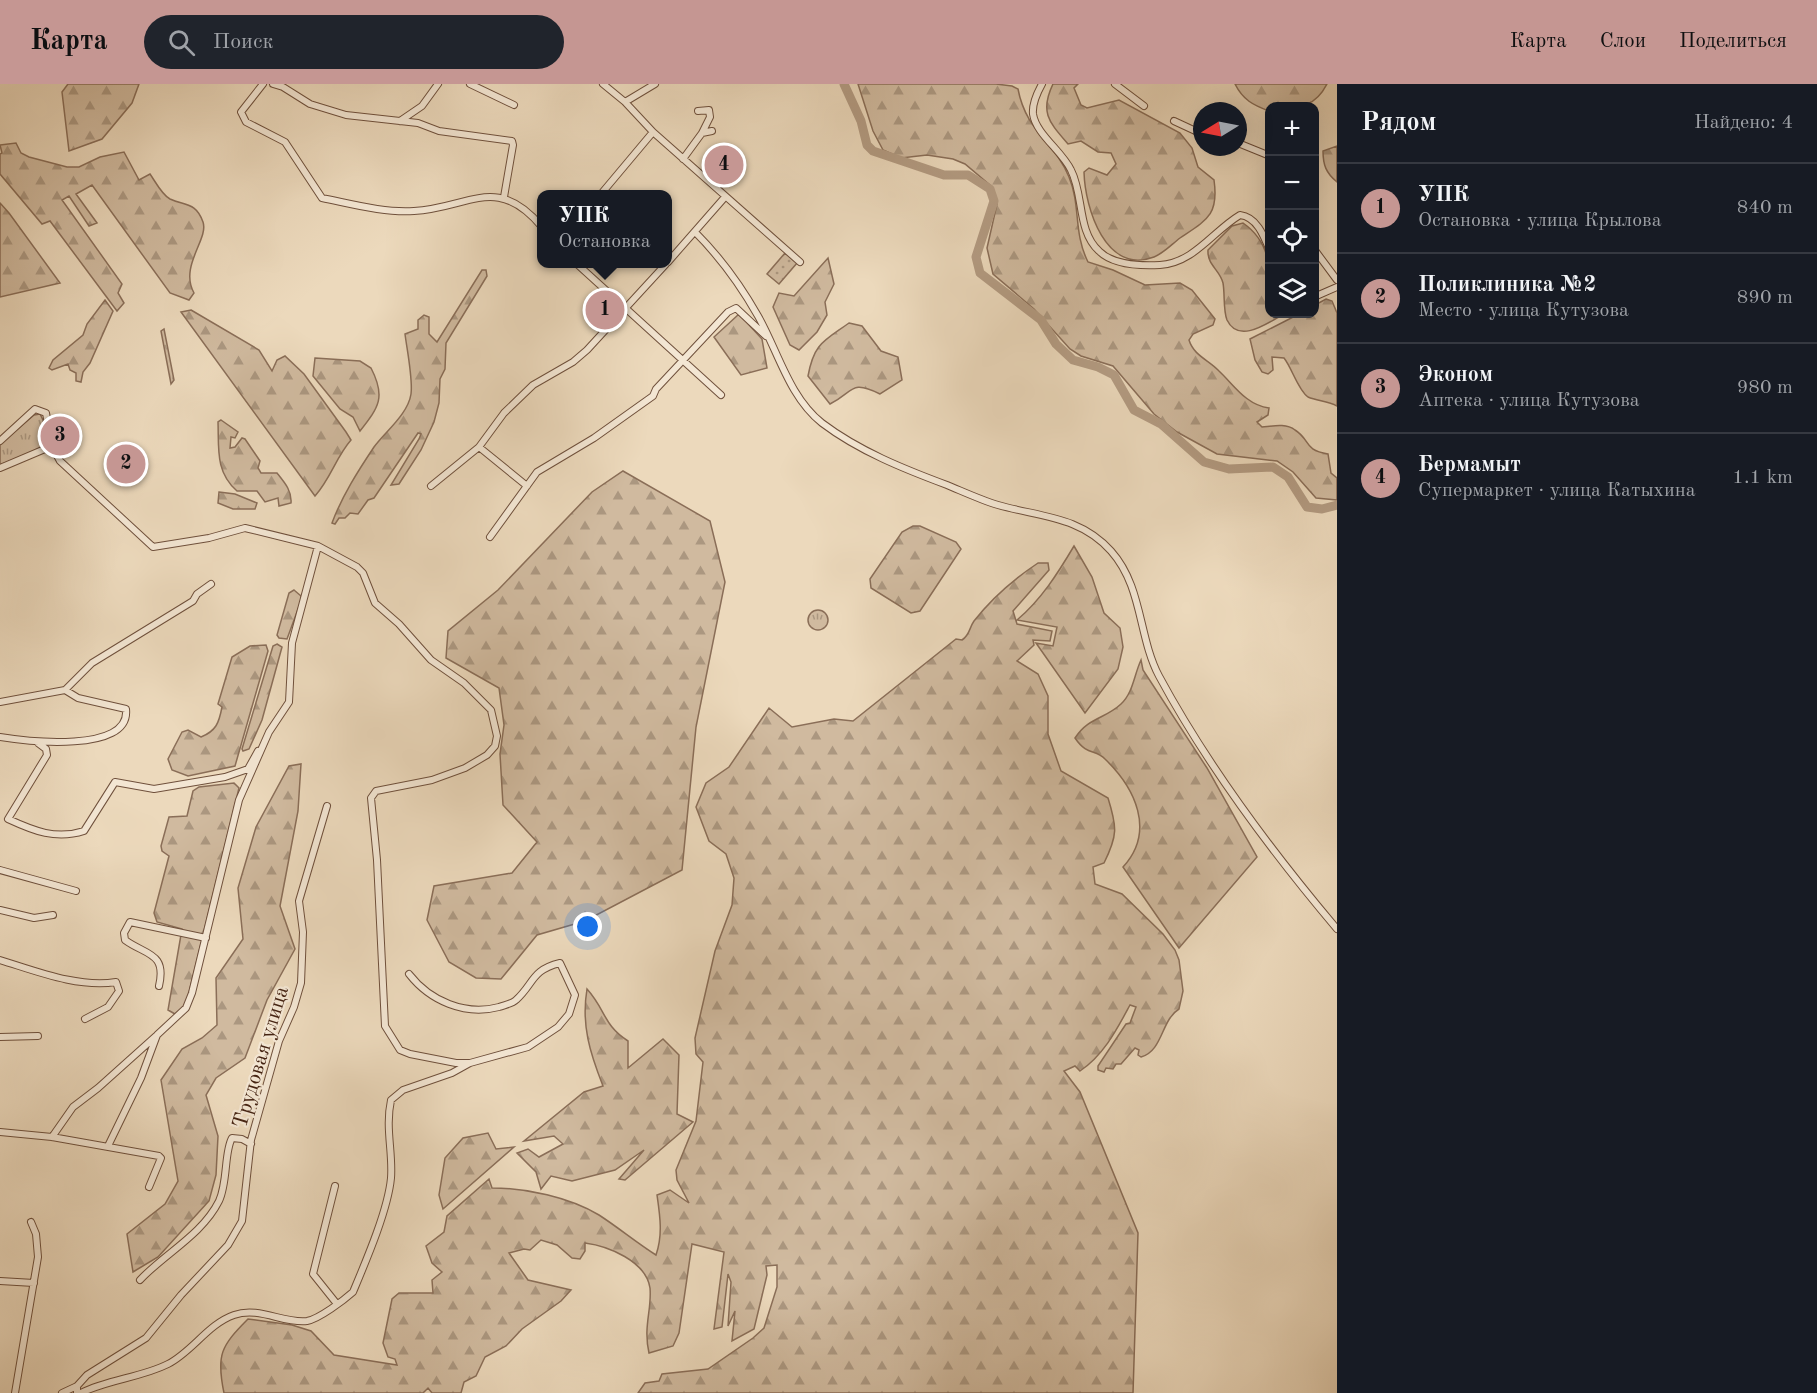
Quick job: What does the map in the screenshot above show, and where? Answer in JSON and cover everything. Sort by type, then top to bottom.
[{"type":"street","points":[[262,84],[241,112],[241,117],[246,122],[285,142],[322,198],[373,208],[413,211],[487,196],[504,197],[531,214],[537,221]]},
{"type":"street","points":[[273,84],[283,87],[310,104],[346,115],[418,123],[439,131],[512,141],[504,197]]},
{"type":"street","points":[[400,121],[422,106],[438,84]]},
{"type":"street","points":[[470,84],[514,105]]},
{"type":"street","points":[[603,84],[625,102],[653,132],[800,262]]},
{"type":"street","points":[[625,102],[655,84]]},
{"type":"street","points":[[1042,84],[1036,94],[1033,113],[1036,125],[1061,153],[1072,172],[1089,239],[1099,252],[1126,263],[1161,265],[1177,262],[1204,246],[1240,215],[1248,216],[1256,224],[1265,243]]},
{"type":"street","points":[[1115,84],[1144,106]]},
{"type":"street","points":[[683,159],[702,133],[710,117],[709,110],[698,111]]},
{"type":"street","points":[[1174,121],[1193,130]]},
{"type":"street","points":[[702,133],[712,131]]},
{"type":"street","points":[[605,190],[653,132]]},
{"type":"street","points":[[1247,147],[1265,154]]},
{"type":"street","points":[[672,257],[725,197]]},
{"type":"street","points":[[695,232],[715,252],[770,338],[787,376],[806,405],[821,422],[893,464],[993,503],[1070,520],[1100,540],[1113,552],[1134,591],[1150,657],[1196,738],[1275,852],[1337,930]]},
{"type":"street","points":[[1319,256],[1337,280]]},
{"type":"street","points":[[582,268],[721,395]]},
{"type":"street","points":[[431,486],[479,447],[521,395],[587,350],[662,268]]},
{"type":"street","points":[[1319,295],[1337,287]]},
{"type":"street","points":[[490,537],[544,465],[594,438],[653,396],[656,389],[719,320],[736,308],[770,338]]},
{"type":"street","points":[[0,441],[35,409],[42,410],[48,419],[55,454],[70,472],[153,547],[209,538],[245,528],[318,546],[357,567],[363,573],[375,603],[399,624],[430,660],[481,697],[491,710],[496,722],[495,746],[487,755],[465,768],[432,780],[376,791],[371,798],[377,860],[385,1026],[400,1050],[456,1063],[470,1063]]},
{"type":"street","points":[[0,468],[52,446]]},
{"type":"street","points":[[479,447],[527,486]]},
{"type":"street","points":[[0,818],[52,836],[68,836],[84,831],[115,782],[154,789],[239,774],[248,769],[289,702],[292,643],[318,546]]},
{"type":"street","points":[[0,702],[65,690],[92,663],[193,601],[197,594],[211,584]]},
{"type":"street","points":[[0,737],[38,743],[72,743],[109,733],[125,720],[126,709],[78,698],[65,690]]},
{"type":"street","points":[[52,1137],[73,1107],[98,1088],[186,1008],[206,938],[239,800],[269,732]]},
{"type":"street","points":[[8,819],[47,754],[46,749],[38,743]]},
{"type":"street","name":"Трудовая улица","points":[[79,1391],[87,1375],[146,1338],[181,1295],[228,1245],[242,1221],[251,1144],[279,1041],[294,1007],[301,983],[303,932],[299,901],[327,806]]},
{"type":"street","points":[[0,870],[76,891]]},
{"type":"street","points":[[0,910],[34,918],[53,915]]},
{"type":"street","points":[[159,986],[162,975],[158,960],[147,950],[133,946],[125,940],[124,933],[130,922],[206,938]]},
{"type":"street","points":[[0,960],[51,975],[102,984],[116,982],[119,991],[112,1002],[85,1019]]},
{"type":"street","points":[[62,1393],[142,1376],[166,1365],[235,1314],[260,1313],[307,1321],[353,1292],[389,1192],[391,1174],[387,1137],[391,1100],[403,1090],[452,1073],[470,1063],[528,1047],[558,1027],[569,1014],[575,995],[560,963],[533,976],[515,1001],[477,1012],[455,1007],[420,989],[409,974]]},
{"type":"street","points":[[108,1146],[141,1078],[157,1035]]},
{"type":"street","points":[[0,1037],[38,1036]]},
{"type":"street","points":[[2,1130],[21,1135],[52,1137],[159,1156],[161,1158],[149,1187]]},
{"type":"street","points":[[140,1280],[190,1235],[218,1203],[226,1177],[232,1138],[242,1138],[251,1144]]},
{"type":"street","points":[[335,1186],[313,1274],[337,1304]]},
{"type":"street","points":[[15,1393],[38,1246],[30,1222]]},
{"type":"street","points":[[0,1281],[34,1283]]},
{"type":"green space","points":[[68,84],[139,84],[132,103],[102,139],[69,151],[62,92]]},
{"type":"green space","points":[[858,84],[996,84],[1018,89],[1027,116],[1063,165],[1069,177],[1075,198],[1080,240],[1088,262],[1113,270],[1145,285],[1180,283],[1192,290],[1215,319],[1213,325],[1193,334],[1189,340],[1194,350],[1247,399],[1269,408],[1268,415],[1257,422],[1262,427],[1288,426],[1300,434],[1315,450],[1328,454],[1331,473],[1337,478],[1337,500],[1316,498],[1293,472],[1277,461],[1217,454],[1177,432],[1154,414],[1113,366],[1081,356],[1070,349],[1034,309],[993,274],[987,248],[997,204],[991,186],[965,164],[953,159],[927,155],[901,158],[883,150],[873,131]]},
{"type":"green space","points":[[1053,84],[1078,84],[1074,88],[1081,105],[1087,108],[1119,100],[1180,133],[1192,148],[1198,167],[1214,180],[1215,201],[1209,215],[1165,251],[1154,257],[1137,260],[1123,257],[1111,248],[1101,235],[1094,220],[1085,187],[1084,172],[1089,168],[1107,175],[1116,164],[1111,153],[1098,152],[1081,141],[1068,144],[1048,117],[1049,94]]},
{"type":"green space","points":[[1235,84],[1327,84],[1322,93],[1312,102],[1265,102],[1265,109],[1241,94]]},
{"type":"green space","points":[[16,143],[21,153],[29,157],[67,167],[79,167],[100,157],[124,152],[139,180],[150,174],[167,197],[197,211],[204,229],[192,263],[190,283],[194,293],[189,300],[170,293],[92,185],[76,194],[97,223],[89,226],[69,196],[62,200],[122,284],[118,293],[124,303],[117,311],[50,221],[42,224],[0,174],[0,154],[2,153],[0,145]]},
{"type":"green space","points":[[1337,146],[1337,182],[1326,168],[1323,151]]},
{"type":"green space","points":[[0,203],[9,213],[60,283],[0,297]]},
{"type":"green space","points":[[1243,223],[1253,232],[1265,250],[1265,318],[1277,318],[1263,326],[1246,331],[1239,331],[1232,327],[1227,320],[1223,283],[1208,255],[1208,250],[1232,226]]},
{"type":"green space","points":[[785,253],[797,263],[779,284],[767,274]]},
{"type":"green space","points":[[828,258],[834,284],[825,302],[827,315],[817,332],[799,350],[790,345],[773,307],[779,293],[794,296]]},
{"type":"green space","points":[[482,270],[486,270],[487,276],[446,343],[445,369],[440,379],[439,403],[434,422],[421,450],[399,484],[391,485],[419,439],[421,434],[418,433],[374,498],[368,500],[358,514],[350,513],[345,518],[339,518],[335,524],[332,523],[345,493],[362,465],[401,415],[409,401],[411,394],[410,364],[405,334],[418,329],[418,320],[424,315],[429,317],[429,334],[437,342]]},
{"type":"green space","points":[[1326,299],[1332,301],[1337,313],[1337,406],[1304,394],[1284,358],[1272,357],[1273,370],[1268,374],[1262,372],[1255,360],[1250,339],[1291,318],[1319,318],[1319,303]]},
{"type":"green space","points":[[105,300],[113,311],[90,363],[83,372],[81,382],[76,381],[76,373],[70,370],[68,364],[52,370],[49,368],[53,360],[83,335],[87,324]]},
{"type":"green space","points":[[191,310],[259,350],[272,371],[277,360],[285,356],[304,374],[346,432],[351,440],[315,496],[181,312]]},
{"type":"green space","points":[[739,314],[762,339],[767,368],[741,375],[714,337]]},
{"type":"green space","points":[[849,323],[862,326],[881,351],[898,357],[902,380],[880,394],[857,387],[830,404],[808,376],[810,365],[821,344]]},
{"type":"green space","points":[[164,329],[174,380],[171,384],[161,331]]},
{"type":"green space","points":[[315,358],[360,361],[371,368],[378,387],[378,401],[372,415],[360,431],[353,417],[340,409],[313,376]]},
{"type":"green space","points":[[40,414],[43,420],[45,446],[0,465],[0,444],[34,415]]},
{"type":"green space","points":[[221,420],[238,432],[235,438],[231,437],[230,448],[235,447],[242,438],[245,439],[260,461],[258,468],[261,473],[277,473],[289,491],[291,503],[279,506],[278,498],[265,502],[257,491],[237,491],[230,484],[220,459],[218,422]]},
{"type":"green space","points":[[623,471],[710,521],[725,582],[696,727],[682,870],[585,921],[537,935],[501,979],[476,978],[449,962],[427,920],[434,886],[512,873],[537,842],[503,805],[500,754],[504,725],[499,688],[446,658],[448,631],[498,590],[592,492]]},
{"type":"green space","points":[[219,492],[235,494],[257,503],[255,509],[233,509],[218,503]]},
{"type":"green space","points":[[913,526],[920,526],[956,542],[961,549],[920,611],[911,613],[871,588],[870,579],[902,532]]},
{"type":"green space","points":[[1074,546],[1092,577],[1104,613],[1120,628],[1123,647],[1118,669],[1085,713],[1036,643],[1053,646],[1057,627],[1017,620],[1041,595]]},
{"type":"green space","points":[[1038,563],[1048,563],[1049,570],[1013,611],[1017,624],[1052,631],[1050,641],[1033,640],[1034,645],[1017,661],[1038,674],[1048,696],[1048,734],[1061,771],[1108,798],[1113,816],[1114,838],[1104,863],[1093,867],[1095,884],[1122,894],[1163,934],[1175,950],[1179,960],[1183,991],[1179,1009],[1169,1020],[1154,1049],[1148,1054],[1141,1057],[1138,1055],[1139,1050],[1135,1048],[1121,1064],[1116,1064],[1113,1069],[1106,1068],[1104,1072],[1098,1070],[1098,1066],[1126,1024],[1130,1023],[1136,1007],[1130,1005],[1109,1041],[1089,1065],[1080,1071],[1075,1066],[1064,1071],[1080,1092],[1138,1233],[1133,1393],[638,1393],[645,1383],[659,1381],[662,1374],[708,1369],[764,1328],[777,1287],[777,1265],[766,1266],[767,1275],[754,1329],[732,1341],[735,1311],[728,1326],[731,1282],[728,1274],[722,1327],[714,1329],[724,1252],[692,1244],[679,1333],[673,1346],[649,1353],[647,1326],[650,1288],[641,1270],[625,1256],[615,1251],[585,1243],[585,1251],[580,1259],[572,1258],[557,1245],[541,1240],[530,1250],[524,1249],[509,1253],[528,1280],[571,1290],[561,1301],[522,1329],[506,1346],[485,1357],[476,1376],[464,1382],[461,1393],[432,1393],[428,1388],[423,1393],[224,1393],[221,1369],[223,1352],[226,1344],[248,1319],[292,1325],[311,1331],[334,1355],[397,1365],[395,1359],[388,1357],[383,1343],[392,1299],[399,1293],[433,1293],[432,1280],[442,1272],[432,1263],[426,1246],[444,1232],[447,1216],[489,1179],[492,1188],[547,1195],[574,1203],[599,1215],[656,1255],[660,1233],[657,1195],[670,1190],[689,1203],[677,1180],[676,1170],[696,1121],[703,1062],[696,1054],[695,1038],[715,951],[732,905],[734,878],[726,854],[709,841],[696,807],[706,783],[729,767],[769,708],[792,727],[834,719],[853,721],[956,639],[965,638],[974,621],[988,604]]},
{"type":"green space","points":[[294,590],[301,596],[301,601],[287,639],[279,638],[277,635],[289,593]]},
{"type":"green space","points":[[818,610],[825,613],[828,620],[825,627],[818,630],[811,627],[808,620],[811,613]]},
{"type":"green space","points":[[277,644],[282,647],[262,720],[249,749],[243,751],[273,646]]},
{"type":"green space","points":[[266,645],[268,651],[235,766],[188,776],[172,770],[168,759],[182,732],[188,730],[201,737],[216,726],[222,707],[218,704],[232,657],[250,646]]},
{"type":"green space","points":[[1141,660],[1143,670],[1207,768],[1257,857],[1179,948],[1123,867],[1133,853],[1140,825],[1133,796],[1116,770],[1105,759],[1084,748],[1075,738],[1091,722],[1115,709],[1125,700]]},
{"type":"green space","points":[[301,764],[298,811],[280,906],[295,949],[267,1000],[245,1058],[216,1078],[206,1095],[218,1136],[216,1175],[209,1201],[158,1257],[133,1272],[127,1234],[165,1204],[178,1181],[161,1080],[182,1049],[202,1038],[217,1025],[216,978],[243,939],[238,888],[256,827],[289,766]]},
{"type":"green space","points":[[234,783],[239,788],[186,1005],[175,1014],[168,1010],[182,929],[157,922],[154,913],[169,856],[162,851],[161,846],[169,817],[187,816],[193,791],[199,787]]},
{"type":"green space","points":[[587,989],[609,1023],[628,1041],[628,1068],[663,1039],[679,1055],[677,1114],[693,1122],[625,1180],[619,1179],[644,1150],[615,1170],[572,1181],[551,1176],[541,1189],[536,1172],[517,1153],[528,1149],[539,1157],[563,1144],[554,1136],[524,1141],[584,1092],[603,1086],[594,1062],[586,1027]]},
{"type":"green space","points":[[488,1133],[496,1149],[514,1147],[443,1209],[439,1195],[445,1158],[463,1138]]},
{"type":"waterway","points":[[844,84],[861,121],[867,145],[873,151],[944,175],[968,175],[990,189],[994,201],[976,257],[980,273],[1041,320],[1056,344],[1073,360],[1098,367],[1114,375],[1134,410],[1161,424],[1204,462],[1229,469],[1273,467],[1288,477],[1307,507],[1322,509],[1337,505]]},
{"type":"place","name":"Бермамыт","points":[[724,165]]},
{"type":"place","name":"УПК","points":[[605,310]]},
{"type":"place","name":"Эконом","points":[[60,436]]},
{"type":"place","name":"Поликлиника №2","points":[[126,464]]}]
